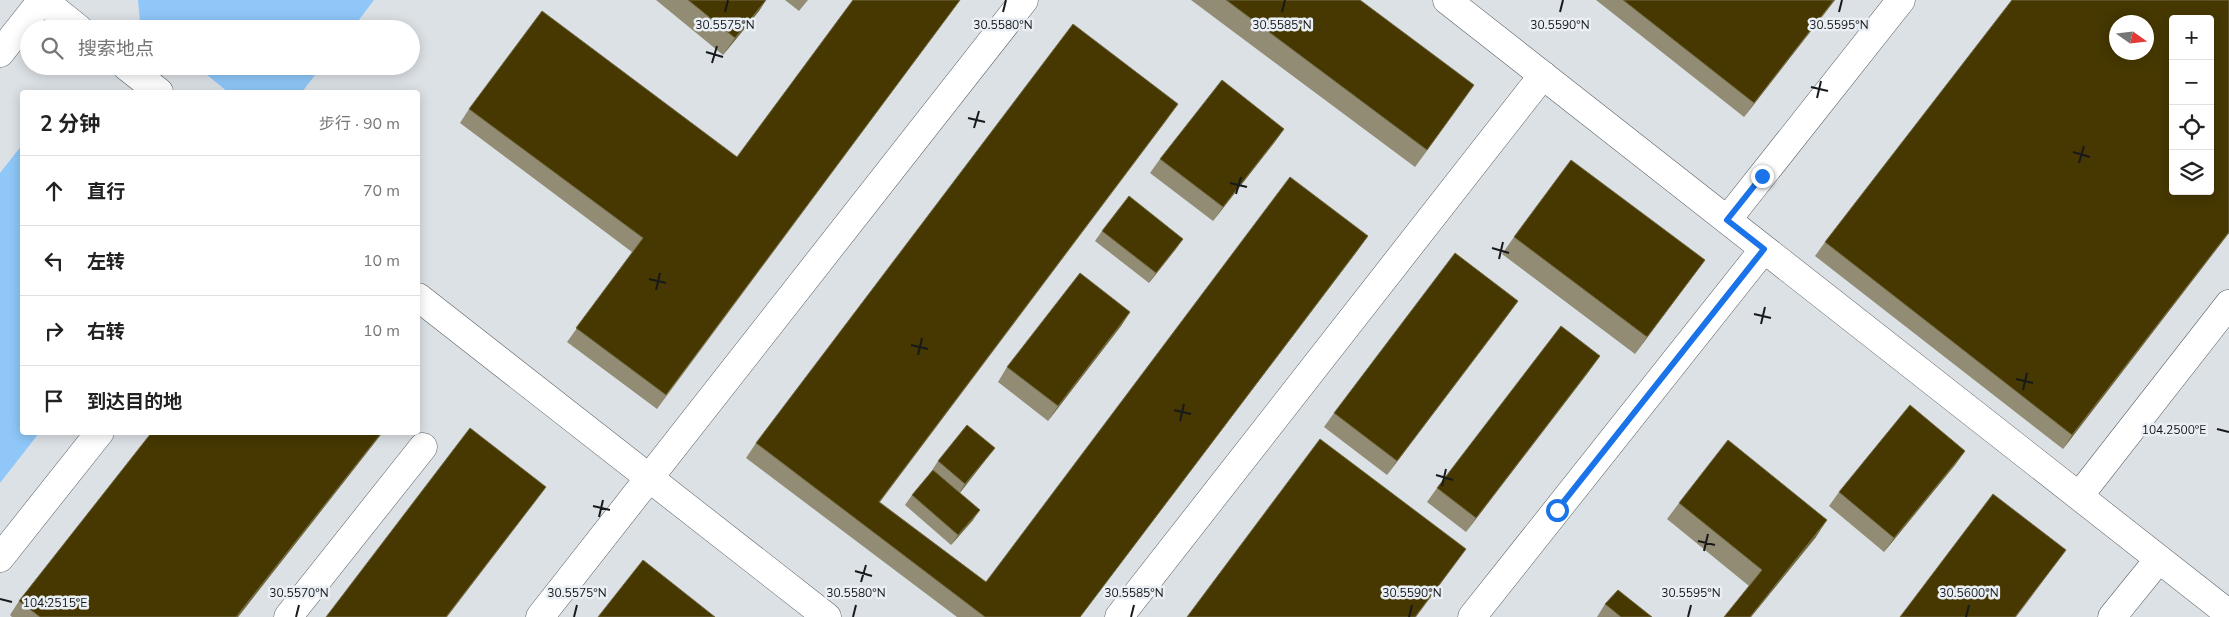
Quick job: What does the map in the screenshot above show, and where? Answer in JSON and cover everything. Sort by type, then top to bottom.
[{"type":"main road","points":[[26,20],[42,0],[68,20]]},
{"type":"main road","points":[[540,617],[1024,0]]},
{"type":"main road","points":[[1447,0],[2159,559],[2227,609]]},
{"type":"main road","points":[[1727,220],[1901,0]]},
{"type":"main road","points":[[0,53],[20,28]]},
{"type":"main road","points":[[137,75],[156,90]]},
{"type":"main road","points":[[1119,617],[1543,75]]},
{"type":"main road","points":[[1472,617],[1764,249]]},
{"type":"main road","points":[[420,299],[827,617]]},
{"type":"main road","points":[[2079,496],[2229,304]]},
{"type":"main road","points":[[0,558],[98,435]]},
{"type":"main road","points":[[288,617],[423,447]]},
{"type":"main road","points":[[2112,617],[2159,559]]},
{"type":"shaded area","points":[[138,0],[374,0],[359,20],[140,20]]},
{"type":"shaded area","points":[[207,75],[315,75],[304,90],[226,90]]},
{"type":"shaded area","points":[[20,148],[20,435],[37,435],[0,483],[0,173]]},
{"type":"building","points":[[688,0],[766,0],[735,38]]},
{"type":"building","points":[[853,0],[960,0],[666,395],[576,328],[643,238],[469,109],[542,11],[737,157]]},
{"type":"building","points":[[1226,0],[1360,0],[1474,85],[1427,150]]},
{"type":"building","points":[[1623,0],[1834,0],[1754,103]]},
{"type":"building","points":[[2012,0],[2229,0],[2229,232],[2072,435],[1825,242]]},
{"type":"building","points":[[1073,24],[1178,104],[879,502],[986,582],[1290,177],[1368,236],[1080,617],[985,617],[756,443]]},
{"type":"building","points":[[1222,80],[1284,129],[1223,207],[1160,159]]},
{"type":"building","points":[[1571,160],[1705,260],[1647,337],[1514,237]]},
{"type":"building","points":[[1129,196],[1183,239],[1156,273],[1102,231]]},
{"type":"building","points":[[1455,253],[1518,301],[1397,461],[1334,413]]},
{"type":"building","points":[[1080,273],[1130,312],[1058,406],[1007,367]]},
{"type":"building","points":[[1561,326],[1600,356],[1476,518],[1437,488]]},
{"type":"building","points":[[1910,405],[1965,451],[1894,538],[1839,492]]},
{"type":"building","points":[[967,425],[995,448],[965,484],[938,461]]},
{"type":"building","points":[[470,428],[546,487],[446,617],[326,617]]},
{"type":"building","points":[[150,435],[380,435],[236,617],[40,617],[19,601]]},
{"type":"building","points":[[1320,439],[1466,549],[1415,617],[1187,617]]},
{"type":"building","points":[[1728,440],[1827,520],[1750,617],[1724,617],[1762,570],[1679,503]]},
{"type":"building","points":[[933,470],[980,510],[958,535],[912,495]]},
{"type":"building","points":[[1993,494],[2066,550],[2015,617],[1900,617]]},
{"type":"building","points":[[643,560],[715,617],[598,617]]},
{"type":"building","points":[[1618,590],[1652,617],[1621,617],[1605,604]]},
{"type":"route","points":[[1557,510],[1764,249],[1727,220],[1762,176]]}]
